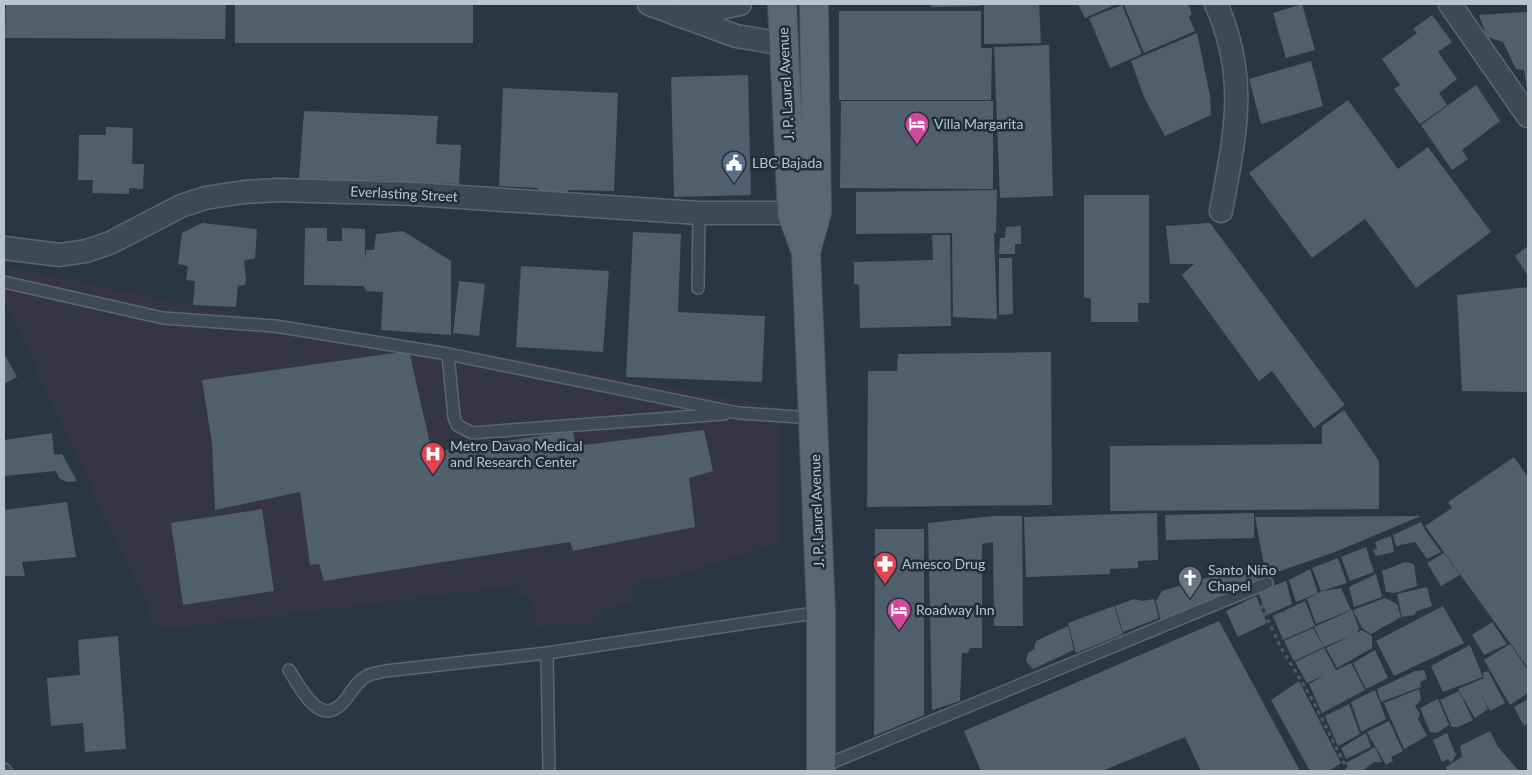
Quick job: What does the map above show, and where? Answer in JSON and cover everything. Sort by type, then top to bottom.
[{"type":"main road","name":"J. P. Laurel Avenue","points":[[782,4],[784,44],[805,213]]},
{"type":"main road","name":"J. P. Laurel Avenue","points":[[814,4],[805,213],[821,612],[821,769]]},
{"type":"street","points":[[649,4],[736,36],[784,44]]},
{"type":"street","points":[[680,16],[740,4]]},
{"type":"street","points":[[1216,4],[1231,46],[1237,81],[1238,111],[1221,211]]},
{"type":"street","points":[[1450,4],[1528,116]]},
{"type":"street","name":"Everlasting Street","points":[[4,248],[60,255],[86,251],[110,243],[181,206],[205,198],[252,191],[415,194],[699,213],[805,213]]},
{"type":"lane","points":[[698,288],[699,213]]},
{"type":"lane","points":[[4,282],[163,318],[275,326],[448,354],[738,413],[813,418]]},
{"type":"lane","points":[[448,354],[454,417],[457,425],[464,431],[472,433],[738,413]]},
{"type":"lane","points":[[821,769],[1267,583]]},
{"type":"lane","points":[[289,670],[310,702],[321,710],[329,712],[338,708],[355,686],[367,675],[385,671],[547,653],[821,612]]},
{"type":"lane","points":[[547,653],[549,771]]},
{"type":"path","points":[[1254,589],[1280,646],[1312,699],[1348,771]]},
{"type":"shaded area","name":"Metro Davao Medical and Research Center","points":[[4,266],[191,306],[465,348],[780,407],[780,543],[659,581],[631,583],[632,605],[601,608],[602,622],[535,627],[533,598],[520,598],[518,586],[158,630],[4,300]]},
{"type":"building","points":[[6,4],[226,4],[225,39],[5,38]]},
{"type":"building","points":[[235,4],[473,4],[473,43],[235,43]]},
{"type":"building","points":[[931,4],[980,4],[980,6],[931,7]]},
{"type":"building","points":[[984,4],[1039,4],[1041,43],[984,44]]},
{"type":"building","points":[[1078,4],[1117,4],[1085,18]]},
{"type":"building","points":[[1188,4],[1192,14],[1189,17],[1195,31],[1144,53],[1124,5]]},
{"type":"building","points":[[1302,4],[1315,50],[1286,58],[1273,13]]},
{"type":"building","points":[[1122,5],[1142,54],[1110,68],[1089,18]]},
{"type":"building","points":[[839,11],[981,11],[981,48],[992,48],[991,100],[839,100]]},
{"type":"building","points":[[1528,12],[1527,89],[1524,70],[1516,69],[1503,42],[1487,37],[1479,15]]},
{"type":"building","points":[[1432,15],[1452,42],[1438,52],[1457,79],[1439,93],[1447,105],[1420,124],[1394,89],[1400,85],[1382,59],[1417,33],[1413,29]]},
{"type":"building","points":[[1197,33],[1210,95],[1211,115],[1165,136],[1144,97],[1131,61]]},
{"type":"building","points":[[1049,45],[1053,196],[1000,198],[994,47]]},
{"type":"building","points":[[1311,61],[1323,106],[1261,124],[1249,79]]},
{"type":"building","points":[[748,75],[751,195],[674,197],[671,77]]},
{"type":"building","points":[[1476,85],[1500,121],[1462,150],[1468,159],[1452,170],[1421,125]]},
{"type":"building","points":[[503,88],[618,93],[614,191],[568,190],[568,196],[538,195],[538,188],[499,186]]},
{"type":"building","points":[[1348,100],[1398,169],[1428,147],[1491,232],[1416,288],[1365,219],[1312,258],[1249,173]]},
{"type":"building","name":"Villa Margarita","points":[[841,101],[993,101],[993,189],[840,188]]},
{"type":"building","points":[[304,111],[438,116],[436,144],[461,145],[459,184],[371,180],[371,186],[356,185],[356,181],[299,179]]},
{"type":"building","points":[[106,127],[133,128],[132,164],[144,164],[143,189],[129,188],[129,194],[92,193],[93,180],[78,180],[79,135],[106,135]]},
{"type":"building","points":[[997,190],[996,233],[994,233],[997,319],[953,317],[952,233],[856,234],[856,192]]},
{"type":"building","points":[[1084,195],[1149,195],[1149,303],[1138,303],[1138,322],[1091,322],[1091,299],[1084,297]]},
{"type":"building","points":[[202,223],[257,229],[255,259],[244,260],[246,280],[245,285],[238,286],[236,307],[193,305],[195,281],[186,280],[188,266],[178,264],[182,233]]},
{"type":"building","points":[[1210,223],[1345,405],[1314,428],[1272,371],[1259,381],[1182,275],[1194,264],[1170,264],[1166,226]]},
{"type":"building","points":[[1021,226],[1021,244],[1015,244],[1015,254],[999,254],[1000,238],[1005,238],[1006,227]]},
{"type":"building","points":[[305,228],[327,228],[327,241],[342,241],[342,228],[365,229],[365,261],[366,250],[374,250],[376,234],[403,231],[451,261],[451,335],[381,330],[383,292],[366,291],[364,286],[304,285]]},
{"type":"building","points":[[633,232],[681,234],[678,312],[765,316],[762,382],[626,377]]},
{"type":"building","points":[[932,235],[950,235],[951,326],[860,328],[859,285],[854,284],[854,262],[933,260]]},
{"type":"building","points":[[1528,246],[1528,276],[1515,256]]},
{"type":"building","points":[[999,258],[1012,258],[1013,314],[999,315]]},
{"type":"building","points":[[521,266],[609,271],[603,352],[516,347]]},
{"type":"building","points":[[459,281],[485,284],[479,336],[453,333]]},
{"type":"building","points":[[1528,287],[1528,392],[1462,391],[1457,295]]},
{"type":"building","points":[[409,351],[432,452],[573,431],[576,446],[704,430],[713,471],[689,478],[695,527],[573,551],[570,542],[324,581],[319,564],[310,565],[300,492],[215,510],[212,443],[202,380]]},
{"type":"building","points":[[1051,352],[1052,505],[867,507],[868,371],[897,371],[898,354]]},
{"type":"building","points":[[4,353],[17,377],[4,384]]},
{"type":"building","points":[[1344,410],[1379,461],[1379,509],[1110,511],[1110,446],[1322,444],[1322,426]]},
{"type":"building","points":[[52,433],[54,455],[62,454],[77,481],[67,482],[59,478],[56,471],[4,476],[4,440]]},
{"type":"building","points":[[1514,457],[1528,477],[1528,668],[1425,526],[1452,508],[1448,502]]},
{"type":"building","points":[[67,502],[76,557],[22,562],[25,576],[4,576],[4,510]]},
{"type":"building","points":[[262,509],[274,591],[183,605],[171,523]]},
{"type":"building","points":[[1157,513],[1158,560],[1138,561],[1138,568],[1110,569],[1110,574],[1026,577],[1024,517]]},
{"type":"building","points":[[1254,513],[1254,538],[1166,540],[1165,515]]},
{"type":"building","points":[[993,516],[1022,516],[1023,626],[994,626],[993,542],[982,544],[982,648],[970,648],[968,653],[962,653],[960,701],[932,710],[928,523]]},
{"type":"building","points":[[1421,516],[1335,552],[1266,576],[1255,517]]},
{"type":"building","points":[[1421,522],[1441,552],[1427,559],[1415,542],[1396,546],[1393,535]]},
{"type":"building","name":"Roadway Inn","points":[[875,529],[924,529],[924,715],[874,736]]},
{"type":"building","points":[[1391,536],[1394,552],[1376,556],[1373,550],[1377,548],[1375,542]]},
{"type":"building","points":[[1366,547],[1374,572],[1350,581],[1341,557]]},
{"type":"building","points":[[1444,553],[1460,575],[1441,586],[1427,563]]},
{"type":"building","points":[[1338,558],[1347,583],[1321,591],[1312,568]]},
{"type":"building","points":[[1405,562],[1414,564],[1417,586],[1395,593],[1386,592],[1382,571]]},
{"type":"building","points":[[1254,567],[1258,579],[1161,621],[1156,601],[1162,591],[1240,568]]},
{"type":"building","points":[[1310,569],[1318,593],[1296,602],[1289,580]]},
{"type":"building","points":[[1376,574],[1382,597],[1354,607],[1349,587]]},
{"type":"building","points":[[1286,581],[1292,604],[1267,615],[1258,592]]},
{"type":"building","points":[[1427,587],[1432,606],[1417,611],[1414,615],[1402,617],[1397,594]]},
{"type":"building","points":[[1341,588],[1351,610],[1316,624],[1307,599],[1322,591]]},
{"type":"building","points":[[1256,596],[1267,623],[1238,637],[1226,611]]},
{"type":"building","points":[[1385,598],[1397,604],[1401,617],[1371,634],[1362,628],[1353,610]]},
{"type":"building","points":[[1134,599],[1142,601],[1154,599],[1159,618],[1123,632],[1115,606]]},
{"type":"building","points":[[1305,601],[1315,626],[1283,640],[1273,616]]},
{"type":"building","points":[[1114,606],[1123,634],[1076,653],[1068,623]]},
{"type":"building","points":[[1443,606],[1464,643],[1394,676],[1376,641]]},
{"type":"building","points":[[1352,610],[1359,628],[1357,633],[1324,647],[1314,627]]},
{"type":"building","points":[[1219,621],[1300,771],[1201,771],[1185,737],[1102,771],[981,771],[964,731]]},
{"type":"building","points":[[1492,622],[1507,644],[1484,655],[1472,635]]},
{"type":"building","points":[[1068,626],[1074,650],[1033,669],[1026,661],[1028,653],[1034,649],[1036,641]]},
{"type":"building","points":[[1313,628],[1324,647],[1294,661],[1284,641]]},
{"type":"building","points":[[1362,630],[1372,636],[1372,648],[1337,668],[1326,648]]},
{"type":"building","points":[[118,636],[126,749],[85,752],[83,723],[51,726],[47,678],[80,675],[78,640]]},
{"type":"building","points":[[1510,644],[1528,670],[1528,693],[1510,705],[1484,660]]},
{"type":"building","points":[[1470,645],[1483,677],[1443,692],[1431,666]]},
{"type":"building","points":[[1324,648],[1336,670],[1351,663],[1365,690],[1322,713],[1309,684],[1325,675],[1307,683],[1295,662]]},
{"type":"building","points":[[1375,650],[1388,678],[1366,689],[1353,663]]},
{"type":"building","points":[[1424,670],[1427,679],[1420,682],[1421,687],[1381,702],[1377,689],[1415,671]]},
{"type":"building","points":[[1488,671],[1505,703],[1490,711],[1482,696],[1488,709],[1475,718],[1458,689],[1484,678],[1483,673]]},
{"type":"building","points":[[1299,681],[1341,763],[1329,771],[1310,771],[1271,700]]},
{"type":"building","points":[[1419,689],[1421,700],[1415,706],[1420,714],[1418,719],[1427,736],[1404,749],[1384,703]]},
{"type":"building","points":[[1375,690],[1386,719],[1361,732],[1351,702]]},
{"type":"building","points":[[1459,691],[1473,720],[1458,727],[1452,727],[1440,700]]},
{"type":"building","points":[[1438,699],[1449,725],[1437,733],[1430,732],[1420,708]]},
{"type":"building","points":[[1528,699],[1528,723],[1524,726],[1514,707]]},
{"type":"building","points":[[1349,704],[1360,734],[1338,746],[1325,716]]},
{"type":"building","points":[[1389,721],[1403,751],[1391,757],[1393,761],[1386,765],[1367,732]]},
{"type":"building","points":[[1490,731],[1498,747],[1518,770],[1445,771],[1447,770],[1446,767],[1462,757],[1460,746]]},
{"type":"building","points":[[1366,733],[1371,747],[1346,759],[1341,748]]},
{"type":"building","points":[[1447,733],[1456,755],[1451,763],[1448,759],[1442,762],[1433,740]]},
{"type":"building","points":[[1375,747],[1382,762],[1374,762],[1362,771],[1349,771],[1346,763]]},
{"type":"place","name":"Villa Margarita","points":[[917,145]]},
{"type":"place","name":"LBC Bajada","points":[[734,184]]},
{"type":"place","name":"Metro Davao Medical and Research Center","points":[[433,475]]},
{"type":"place","name":"Amesco Drug","points":[[885,585]]},
{"type":"place","name":"Santo Niño Chapel","points":[[1190,599]]},
{"type":"place","name":"Roadway Inn","points":[[899,631]]}]
